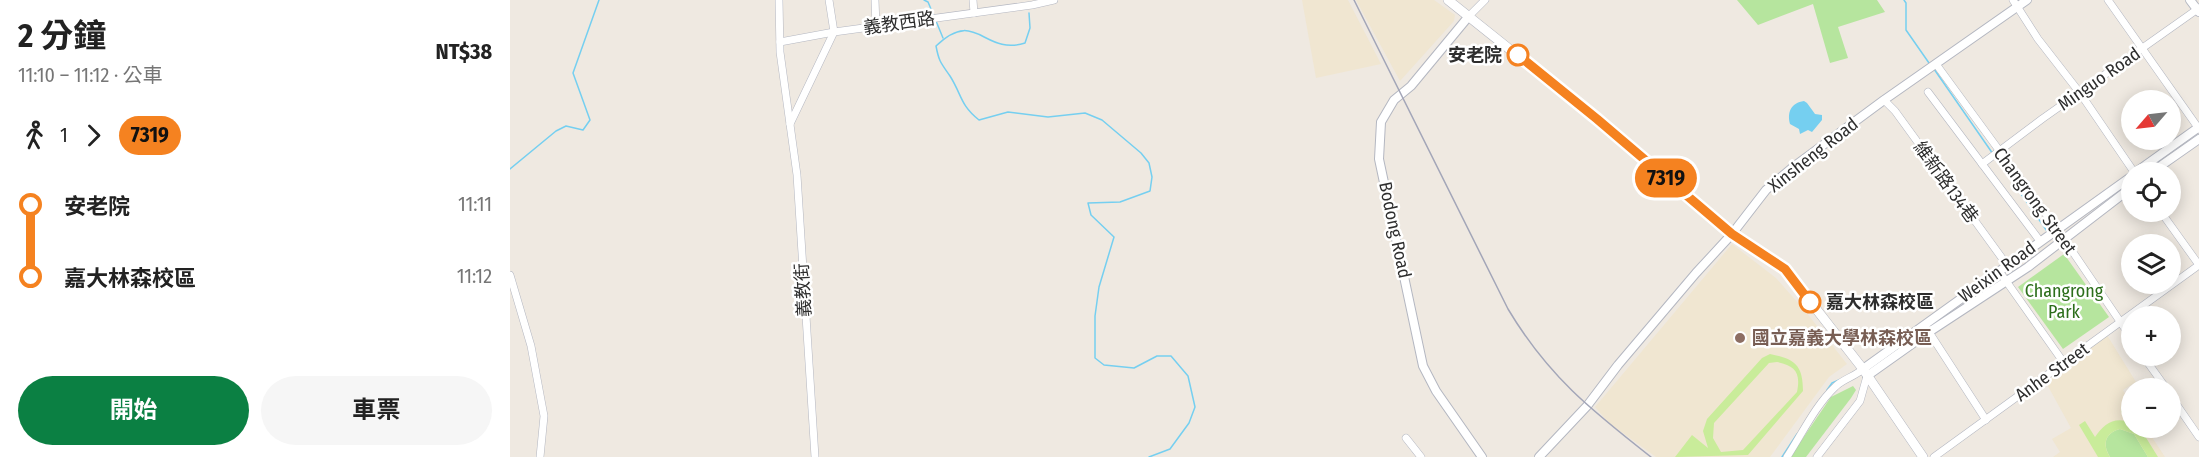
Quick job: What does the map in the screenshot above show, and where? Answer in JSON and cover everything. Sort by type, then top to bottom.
[{"type":"main road","points":[[1448,0],[1597,119],[1732,234],[1785,269],[1865,372],[1923,457]]},
{"type":"street","name":"義教街","points":[[779,0],[780,42],[797,175],[815,457]]},
{"type":"street","points":[[790,124],[834,32],[829,0]]},
{"type":"street","points":[[874,0],[876,26]]},
{"type":"street","points":[[973,0],[974,13]]},
{"type":"street","name":"義教西路","points":[[780,42],[1054,0]]},
{"type":"street","points":[[1469,16],[1485,0]]},
{"type":"street","name":"Xinsheng Road","points":[[1539,457],[1587,406],[1695,273],[1732,234],[1777,179],[2016,3],[2027,0]]},
{"type":"street","points":[[2108,0],[2199,128]]},
{"type":"street","points":[[2190,0],[2198,10]]},
{"type":"street","points":[[2016,3],[2038,39],[2080,93],[2126,162]]},
{"type":"street","name":"Minguo Road","points":[[1982,164],[2198,10]]},
{"type":"street","name":"Bodong Road","points":[[1469,16],[1411,86],[1394,100],[1381,122],[1379,159],[1424,366],[1436,391],[1482,457]]},
{"type":"street","name":"Changrong Street","points":[[1933,66],[2064,239],[2120,323]]},
{"type":"street","points":[[1928,92],[2040,242]]},
{"type":"street","name":"維新路134巷","points":[[1884,100],[1895,111],[2003,268],[2006,281],[2064,363]]},
{"type":"street","name":"Weixin Road","points":[[2151,162],[2199,128]]},
{"type":"street","points":[[2166,162],[2199,139]]},
{"type":"street","name":"Weixin Road","points":[[1865,372],[2003,268],[2121,184]]},
{"type":"street","name":"Weixin Road","points":[[1926,328],[2006,281],[2121,195]]},
{"type":"street","points":[[2168,222],[2199,265]]},
{"type":"street","name":"Anhe Street","points":[[1934,457],[2199,265]]},
{"type":"street","points":[[510,274],[531,346],[544,416],[540,457]]},
{"type":"street","points":[[1926,328],[1986,420]]},
{"type":"street","points":[[1787,457],[1838,384],[1865,372]]},
{"type":"street","points":[[1816,457],[1860,401],[1865,372]]},
{"type":"street","points":[[2181,410],[2198,432]]},
{"type":"street","points":[[1406,438],[1421,457]]},
{"type":"shaded area","points":[[1302,0],[1348,0],[1381,64],[1316,78]]},
{"type":"shaded area","points":[[1356,0],[1434,0],[1455,15],[1454,21],[1400,81]]},
{"type":"shaded area","name":"國立嘉義大學林森校區","points":[[1732,244],[1776,278],[1847,364],[1829,377],[1770,457],[1656,457],[1609,423],[1595,407]]},
{"type":"shaded area","points":[[2107,335],[2121,358],[2121,366],[2126,366],[2134,378],[2121,378],[2121,438],[2153,438],[2165,457],[2053,457],[2060,452],[2052,439],[2071,428],[2044,379]]},
{"type":"green space","points":[[1737,0],[1877,0],[1885,12],[1838,27],[1848,58],[1830,63],[1813,4],[1758,25]]},
{"type":"green space","name":"Changrong Park","points":[[2064,254],[2109,317],[2063,349],[2018,287]]},
{"type":"green space","points":[[1770,354],[1786,358],[1796,365],[1803,382],[1803,391],[1748,455],[1675,457],[1692,435],[1708,448],[1703,431],[1707,419],[1762,358]],"holes":[[[1769,363],[1783,364],[1795,371],[1798,379],[1797,392],[1743,450],[1721,452],[1713,438],[1714,423]]]},
{"type":"green space","points":[[1853,386],[1856,390],[1851,398],[1806,457],[1790,457],[1831,397]]},
{"type":"green space","points":[[2121,420],[2121,429],[2111,433],[2106,440],[2106,448],[2110,457],[2098,457],[2079,425],[2085,421],[2095,437],[2101,429]]},
{"type":"green space","points":[[2121,429],[2121,438],[2136,438],[2148,457],[2110,457],[2106,448],[2106,440],[2115,431]]},
{"type":"green space","points":[[2136,438],[2146,438],[2158,457],[2148,457]]},
{"type":"water","points":[[1804,101],[1815,114],[1822,115],[1822,120],[1812,132],[1808,130],[1800,134],[1799,129],[1790,124],[1789,116],[1793,106]]},
{"type":"waterway","points":[[510,169],[556,131],[566,126],[583,130],[590,120],[573,73],[599,0]]},
{"type":"waterway","points":[[924,0],[928,2],[934,16]]},
{"type":"waterway","points":[[1904,0],[1906,30],[1929,63]]},
{"type":"waterway","points":[[1029,13],[1030,28],[1025,43],[1011,45],[999,43],[971,31],[961,31],[950,35],[936,46],[938,56],[965,104],[979,120],[1008,112],[1048,117],[1085,113],[1102,120],[1141,153],[1149,163],[1152,177],[1150,191],[1120,202],[1088,203],[1091,215],[1114,237],[1099,287],[1095,316],[1095,358],[1104,365],[1134,368],[1157,356],[1171,356],[1188,376],[1195,407],[1189,423],[1170,449],[1149,457]]},
{"type":"waterway","points":[[936,21],[943,38]]},
{"type":"waterway","points":[[1934,69],[1993,154]]},
{"type":"waterway","points":[[1996,158],[2047,231]]},
{"type":"waterway","points":[[1827,390],[1832,383],[1839,380]]},
{"type":"waterway","points":[[1782,457],[1797,434]]},
{"type":"railway","points":[[1354,0],[1508,309],[1523,333],[1555,373],[1572,390],[1651,457]]},
{"type":"bus line","name":"7319","points":[[1518,55],[1732,234],[1785,269],[1810,302]]},
{"type":"place","name":"安老院","points":[[1518,55]]},
{"type":"place","name":"嘉大林森校區","points":[[1810,302]]},
{"type":"place","name":"國立嘉義大學林森校區","points":[[1740,338]]}]
